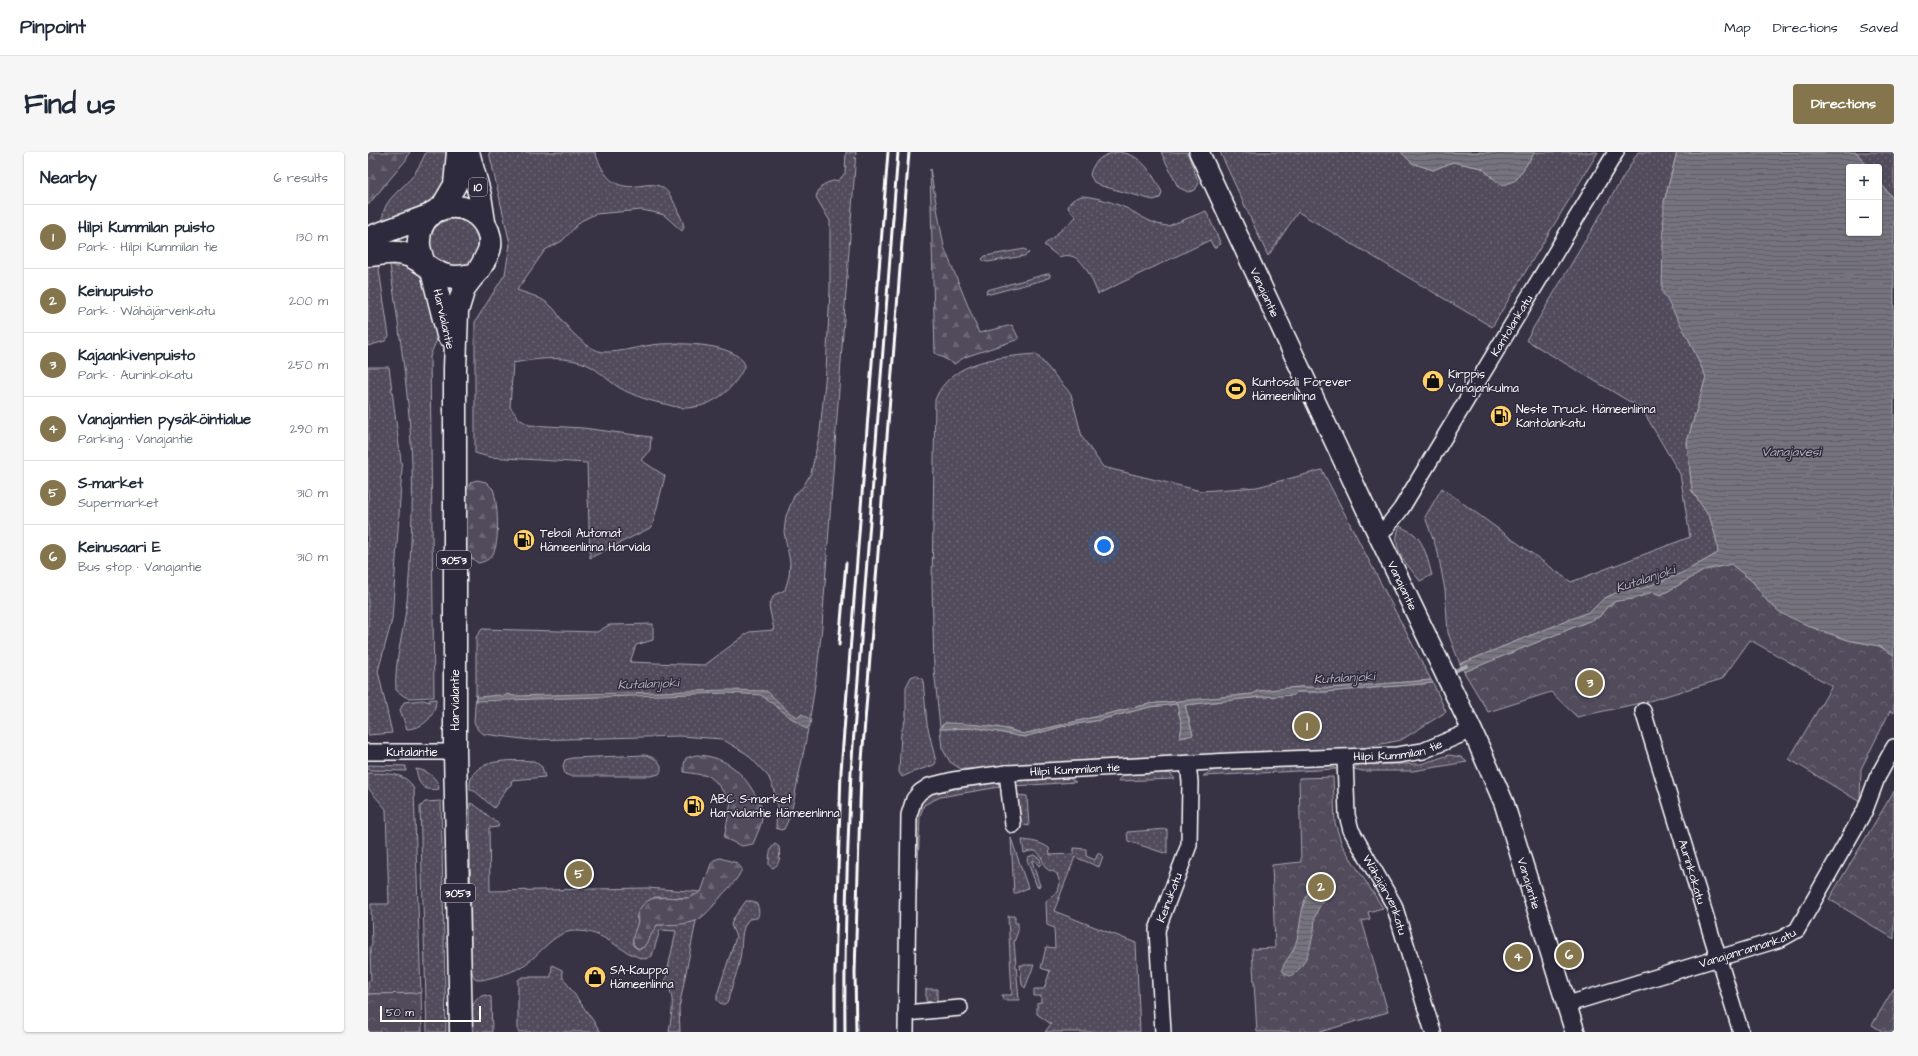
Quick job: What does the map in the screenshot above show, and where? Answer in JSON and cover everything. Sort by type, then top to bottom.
[{"type":"main road","name":"10","points":[[428,267],[418,241],[424,224],[436,212],[454,185],[458,152]]},
{"type":"main road","name":"10","points":[[468,152],[480,196],[484,222],[490,236],[491,244],[489,252],[482,265],[474,275]]},
{"type":"main road","name":"10","points":[[368,238],[456,206],[466,208],[476,214],[484,222]]},
{"type":"main road","points":[[368,255],[395,252],[410,256],[445,276],[459,278],[474,275]]},
{"type":"main road","name":"Harvialantie","points":[[428,267],[446,319],[455,369]]},
{"type":"main road","name":"Harvialantie","points":[[460,1032],[455,752],[455,369],[457,311],[460,297],[474,275]]},
{"type":"street","name":"Vanajantie","points":[[1199,152],[1379,537],[1472,730],[1504,803],[1568,1004],[1575,1032]]},
{"type":"street","name":"Kantolankatu","points":[[1379,537],[1401,509],[1616,152]]},
{"type":"street","name":"Aurinkokatu","points":[[1643,711],[1741,1032]]},
{"type":"street","name":"Hilpi Kummilan tie","points":[[906,1032],[909,815],[911,804],[923,789],[936,784],[1007,773],[1397,756],[1423,751],[1472,730]]},
{"type":"street","name":"Vanajanrannankatu","points":[[1568,1004],[1781,938],[1797,930],[1866,810],[1877,778],[1894,747]]},
{"type":"street","name":"Kutalantie","points":[[368,752],[455,752]]},
{"type":"street","name":"Wähäjärvenkatu","points":[[1345,758],[1346,815],[1351,830],[1394,905],[1432,1032]]},
{"type":"street","name":"Keinukatu","points":[[1163,1032],[1157,930],[1189,845],[1190,782],[1188,764]]},
{"type":"street","points":[[1007,773],[1013,825]]},
{"type":"street","points":[[906,1013],[960,1008]]},
{"type":"green space","points":[[368,152],[410,152],[406,160],[368,205]]},
{"type":"green space","points":[[426,152],[446,152],[446,176],[440,192],[435,199],[419,210],[383,223],[383,216],[388,203],[412,177]]},
{"type":"green space","points":[[489,152],[595,152],[605,173],[614,182],[623,186],[656,185],[663,188],[670,195],[681,217],[684,227],[682,231],[664,215],[642,210],[595,214],[581,221],[562,241],[545,250],[517,290],[536,297],[548,304],[554,309],[563,322],[577,337],[598,351],[610,352],[661,344],[694,344],[720,348],[731,352],[740,358],[745,365],[735,382],[721,396],[704,405],[684,408],[650,400],[629,393],[615,385],[596,370],[580,362],[564,359],[546,359],[513,363],[510,407],[519,419],[529,425],[583,428],[651,437],[650,450],[641,460],[665,476],[652,527],[590,558],[587,463],[489,457],[475,453],[475,322],[505,274],[510,244]]},
{"type":"green space","points":[[846,152],[856,152],[822,626],[807,737],[790,816],[784,829],[781,830],[776,828],[777,804],[773,787],[768,776],[747,754],[722,739],[680,736],[530,740],[484,734],[478,730],[474,722],[476,692],[476,637],[482,629],[597,632],[609,625],[653,624],[653,640],[636,645],[630,662],[705,665],[749,632],[774,630],[769,606],[774,595],[785,590],[789,576],[790,562],[784,532],[786,516],[795,494],[803,487],[811,473],[820,432],[826,371],[830,290],[830,221],[816,197],[819,189],[824,184],[839,180],[845,173]]},
{"type":"green space","points":[[1118,152],[1133,156],[1145,165],[1162,192],[1160,198],[1153,200],[1102,186],[1094,182],[1090,175],[1096,162],[1108,154]]},
{"type":"green space","points":[[1161,152],[1187,152],[1199,183],[1195,190],[1188,192],[1178,187]]},
{"type":"green space","points":[[1220,152],[1401,152],[1412,163],[1433,170],[1453,162],[1482,168],[1492,178],[1516,180],[1535,152],[1598,152],[1492,327],[1298,212],[1268,256]]},
{"type":"green space","points":[[1638,152],[1677,152],[1664,202],[1689,340],[1706,377],[1687,442],[1692,491],[1710,518],[1716,538],[1718,553],[1682,573],[1641,589],[1622,590],[1603,599],[1591,611],[1460,664],[1448,633],[1445,590],[1438,553],[1425,517],[1442,488],[1571,582],[1690,537],[1680,474],[1642,409],[1526,340]]},
{"type":"green space","points":[[1856,152],[1894,152],[1894,200],[1882,185],[1882,164],[1866,164]]},
{"type":"green space","points":[[930,169],[944,247],[979,333],[1012,325],[1019,339],[965,357],[954,364],[935,353]]},
{"type":"green space","points":[[1082,196],[1112,203],[1128,209],[1152,222],[1168,226],[1206,211],[1221,244],[1214,248],[1210,240],[1098,294],[1088,272],[1079,260],[1074,257],[1059,257],[1044,245],[1076,217],[1068,208],[1073,200]]},
{"type":"green space","points":[[454,219],[463,221],[471,226],[476,234],[478,243],[476,252],[471,260],[463,265],[454,267],[445,265],[437,260],[432,252],[430,243],[432,234],[437,226],[445,221]]},
{"type":"green space","points":[[1025,249],[1029,253],[1024,256],[988,262],[982,259],[985,256]]},
{"type":"green space","points":[[378,263],[389,336],[385,341],[368,346],[368,264]]},
{"type":"green space","points":[[391,264],[397,268],[397,264],[412,269],[423,280],[430,294],[440,328],[439,335],[430,357],[434,697],[408,698],[396,690],[397,659],[405,619],[408,585],[412,481],[409,419],[403,357]]},
{"type":"green space","points":[[1050,274],[1050,277],[1043,280],[990,294],[986,293],[987,290]]},
{"type":"green space","points":[[1036,354],[1071,394],[1082,437],[1103,467],[1201,491],[1257,487],[1322,470],[1431,680],[1331,688],[1300,687],[1257,691],[1253,694],[1149,704],[1023,734],[1009,729],[945,723],[940,727],[934,669],[932,584],[935,400],[942,387],[952,376],[964,369],[992,359]]},
{"type":"green space","points":[[368,367],[389,367],[402,469],[392,620],[378,671],[392,733],[368,735]]},
{"type":"green space","points":[[477,480],[486,482],[493,489],[498,522],[497,541],[493,554],[490,558],[478,563],[465,553],[465,493],[471,482]]},
{"type":"green space","points":[[1400,526],[1418,538],[1426,553],[1432,575],[1420,581],[1405,562],[1398,549],[1397,534]]},
{"type":"green space","points":[[1731,564],[1753,582],[1768,602],[1811,627],[1848,640],[1879,646],[1894,655],[1894,713],[1890,711],[1861,769],[1860,802],[1789,759],[1832,686],[1750,640],[1722,679],[1649,701],[1577,717],[1551,692],[1488,712],[1464,672],[1599,617],[1607,607],[1616,601],[1634,599],[1652,592],[1661,595],[1705,570]]},
{"type":"green space","points":[[916,675],[923,680],[927,724],[936,762],[934,765],[902,777],[899,772],[901,733],[906,717],[906,687],[911,677]]},
{"type":"green space","points":[[1433,683],[1446,712],[1401,740],[1358,749],[1011,768],[961,769],[950,762],[942,748],[940,729],[977,728],[1024,737],[1064,726],[1095,721],[1150,707],[1177,704],[1182,726],[1180,738],[1193,735],[1185,705],[1294,695],[1297,692],[1325,692]]},
{"type":"green space","points":[[436,699],[434,711],[428,720],[424,724],[407,729],[400,710],[404,702],[423,700],[430,702],[429,700]]},
{"type":"green space","points":[[645,755],[652,757],[660,764],[661,770],[659,774],[651,776],[570,776],[565,774],[563,766],[565,760],[572,758]]},
{"type":"green space","points":[[696,755],[714,758],[730,765],[748,783],[757,797],[762,811],[762,818],[761,825],[753,844],[742,846],[724,838],[731,802],[716,782],[709,776],[684,772],[686,758]]},
{"type":"green space","points":[[1449,755],[1461,757],[1467,762],[1413,771],[1362,771],[1354,769],[1360,764],[1421,764]]},
{"type":"green space","points":[[504,761],[534,761],[542,767],[545,777],[512,780],[511,785],[507,788],[494,808],[476,792],[470,789],[471,779],[476,771],[483,766]]},
{"type":"green space","points":[[368,765],[406,766],[406,771],[368,770]]},
{"type":"green space","points":[[1330,765],[1336,769],[1203,776],[1214,770],[1220,769]]},
{"type":"green space","points":[[416,769],[431,775],[437,781],[439,789],[433,790],[422,786],[418,779]]},
{"type":"green space","points":[[368,773],[395,775],[407,779],[414,790],[421,993],[368,994],[368,981],[371,981],[371,904],[389,904],[386,809],[368,788]]},
{"type":"green space","points":[[1171,774],[1175,779],[1118,781],[1122,775]]},
{"type":"green space","points":[[1333,777],[1335,823],[1342,845],[1383,908],[1368,912],[1370,919],[1362,921],[1388,1012],[1320,1032],[1257,1032],[1252,949],[1275,948],[1272,865],[1301,862],[1299,778]]},
{"type":"green space","points":[[1069,778],[1076,782],[1015,786],[1015,781]]},
{"type":"green space","points":[[998,782],[999,787],[940,797],[924,805],[920,816],[917,890],[911,886],[916,803],[930,793]]},
{"type":"green space","points":[[1894,791],[1894,939],[1829,899]]},
{"type":"green space","points":[[1016,795],[1027,796],[1029,826],[1020,824]]},
{"type":"green space","points":[[441,801],[446,1032],[427,1032],[420,807],[425,802]]},
{"type":"green space","points":[[470,803],[477,806],[499,824],[498,827],[489,828],[490,891],[647,888],[702,892],[689,898],[654,897],[636,917],[638,921],[632,944],[636,948],[641,949],[657,925],[696,921],[679,1008],[680,1032],[669,1032],[672,999],[669,987],[665,982],[676,931],[660,930],[652,956],[645,959],[627,952],[595,934],[574,931],[566,932],[553,940],[530,961],[516,970],[480,980],[475,978],[472,973],[471,965]]},
{"type":"green space","points":[[1167,829],[1167,854],[1128,841],[1127,832]]},
{"type":"green space","points":[[1011,838],[1028,888],[1014,894]]},
{"type":"green space","points":[[1022,840],[1036,842],[1046,846],[1049,848],[1050,855],[1074,854],[1074,848],[1086,849],[1086,856],[1095,860],[1098,853],[1103,856],[1099,867],[1075,857],[1054,911],[1136,943],[1140,1032],[1045,1032],[1051,1024],[1037,1014],[1037,1003],[1041,1002],[1041,996],[1034,996],[1034,989],[1044,989],[1050,971],[1041,968],[1046,947],[1055,948],[1054,928],[1047,925],[1046,901],[1058,892],[1060,883],[1057,874],[1046,868],[1040,854],[1034,851],[1024,853]]},
{"type":"green space","points":[[775,844],[779,847],[780,856],[779,862],[773,868],[769,865],[769,856],[770,851]]},
{"type":"green space","points":[[1034,855],[1040,859],[1041,864],[1039,866],[1034,860],[1032,861],[1040,886],[1037,887],[1027,860],[1028,857]]},
{"type":"green space","points":[[720,858],[737,863],[742,869],[734,883],[708,912],[696,921],[689,923],[657,925],[644,947],[639,949],[635,946],[633,936],[638,921],[637,914],[645,902],[662,897],[687,898],[701,892],[711,864],[714,860]]},
{"type":"green space","points":[[746,901],[756,903],[759,915],[757,918],[749,919],[746,923],[742,938],[739,964],[728,1001],[725,1004],[721,1004],[717,1000],[717,995],[736,937],[731,925],[733,919]]},
{"type":"green space","points":[[1008,916],[1015,916],[1015,923],[1018,923],[1018,931],[1014,942],[1019,1000],[1003,1000],[1002,995],[1012,995]]},
{"type":"green space","points":[[552,965],[562,970],[563,978],[601,1032],[518,1032],[518,980],[522,977],[551,977]]},
{"type":"green space","points":[[1020,965],[1034,965],[1025,988],[1022,985]]},
{"type":"green space","points":[[1894,988],[1894,1032],[1883,1032],[1872,1025]]},
{"type":"green space","points":[[926,989],[937,989],[937,1001],[935,1003],[926,1001]]},
{"type":"green space","points":[[421,993],[422,1032],[368,1032],[368,994]]},
{"type":"green space","points":[[485,995],[491,997],[492,1032],[472,1032],[473,1005],[476,1000]]},
{"type":"water","points":[[1401,152],[1535,152],[1516,180],[1502,186],[1482,168],[1453,162],[1433,170],[1412,163]]},
{"type":"water","name":"Vanajavesi","points":[[1677,152],[1856,152],[1866,164],[1846,164],[1846,236],[1882,236],[1882,185],[1894,200],[1894,655],[1879,646],[1848,640],[1811,627],[1781,613],[1768,602],[1753,582],[1731,564],[1705,570],[1661,595],[1652,592],[1633,599],[1616,601],[1607,607],[1599,617],[1464,672],[1460,664],[1591,611],[1603,599],[1622,590],[1641,589],[1682,573],[1718,553],[1716,538],[1710,518],[1692,491],[1687,442],[1706,377],[1689,340],[1662,291],[1664,202]]},
{"type":"water","points":[[1431,680],[1433,683],[1325,692],[1297,692],[1294,695],[1185,705],[1193,735],[1180,738],[1182,726],[1177,704],[1150,707],[1095,721],[1064,726],[1024,737],[977,728],[940,729],[945,723],[965,724],[994,727],[1023,734],[1149,704],[1253,694],[1257,691],[1300,687],[1331,688]]},
{"type":"water","points":[[727,690],[767,691],[790,713],[798,717],[802,714],[811,720],[809,727],[806,729],[803,727],[761,695],[727,693],[476,701],[476,695],[479,697],[499,695],[503,697],[507,694],[514,696]]},
{"type":"water","points":[[1323,876],[1330,878],[1330,887],[1316,914],[1313,936],[1307,956],[1296,973],[1290,976],[1285,974],[1282,970],[1284,964],[1293,951],[1297,939],[1305,899],[1315,883]]},
{"type":"waterway","name":"Kutalanjoki","points":[[1450,673],[1466,666]]},
{"type":"railway","points":[[835,1032],[835,972],[841,771],[888,152]]},
{"type":"railway","points":[[845,1032],[846,902],[851,772],[898,152]]},
{"type":"railway","points":[[856,1032],[855,972],[861,773],[909,152]]},
{"type":"railway","points":[[839,645],[846,563]]},
{"type":"place","name":"Kirppis Vanajankulma","points":[[1433,381]]},
{"type":"place","name":"Kuntosali Forever Hämeenlinna","points":[[1236,389]]},
{"type":"place","name":"Neste Truck Hämeenlinna Kantolankatu","points":[[1501,416]]},
{"type":"place","name":"Teboil Automat Hämeenlinna Harviala","points":[[524,540]]},
{"type":"place","name":"Kajaankivenpuisto","points":[[1590,683]]},
{"type":"place","name":"Hilpi Kummilan puisto","points":[[1307,726]]},
{"type":"place","name":"ABC S-market Harvialantie Hämeenlinna","points":[[694,806]]},
{"type":"place","name":"S-market","points":[[579,874]]},
{"type":"place","name":"Keinupuisto","points":[[1321,887]]},
{"type":"place","name":"Keinusaari E","points":[[1569,955]]},
{"type":"place","name":"Vanajantien pysäköintialue","points":[[1518,957]]},
{"type":"place","name":"SA-Kauppa Hämeenlinna","points":[[595,977]]}]
